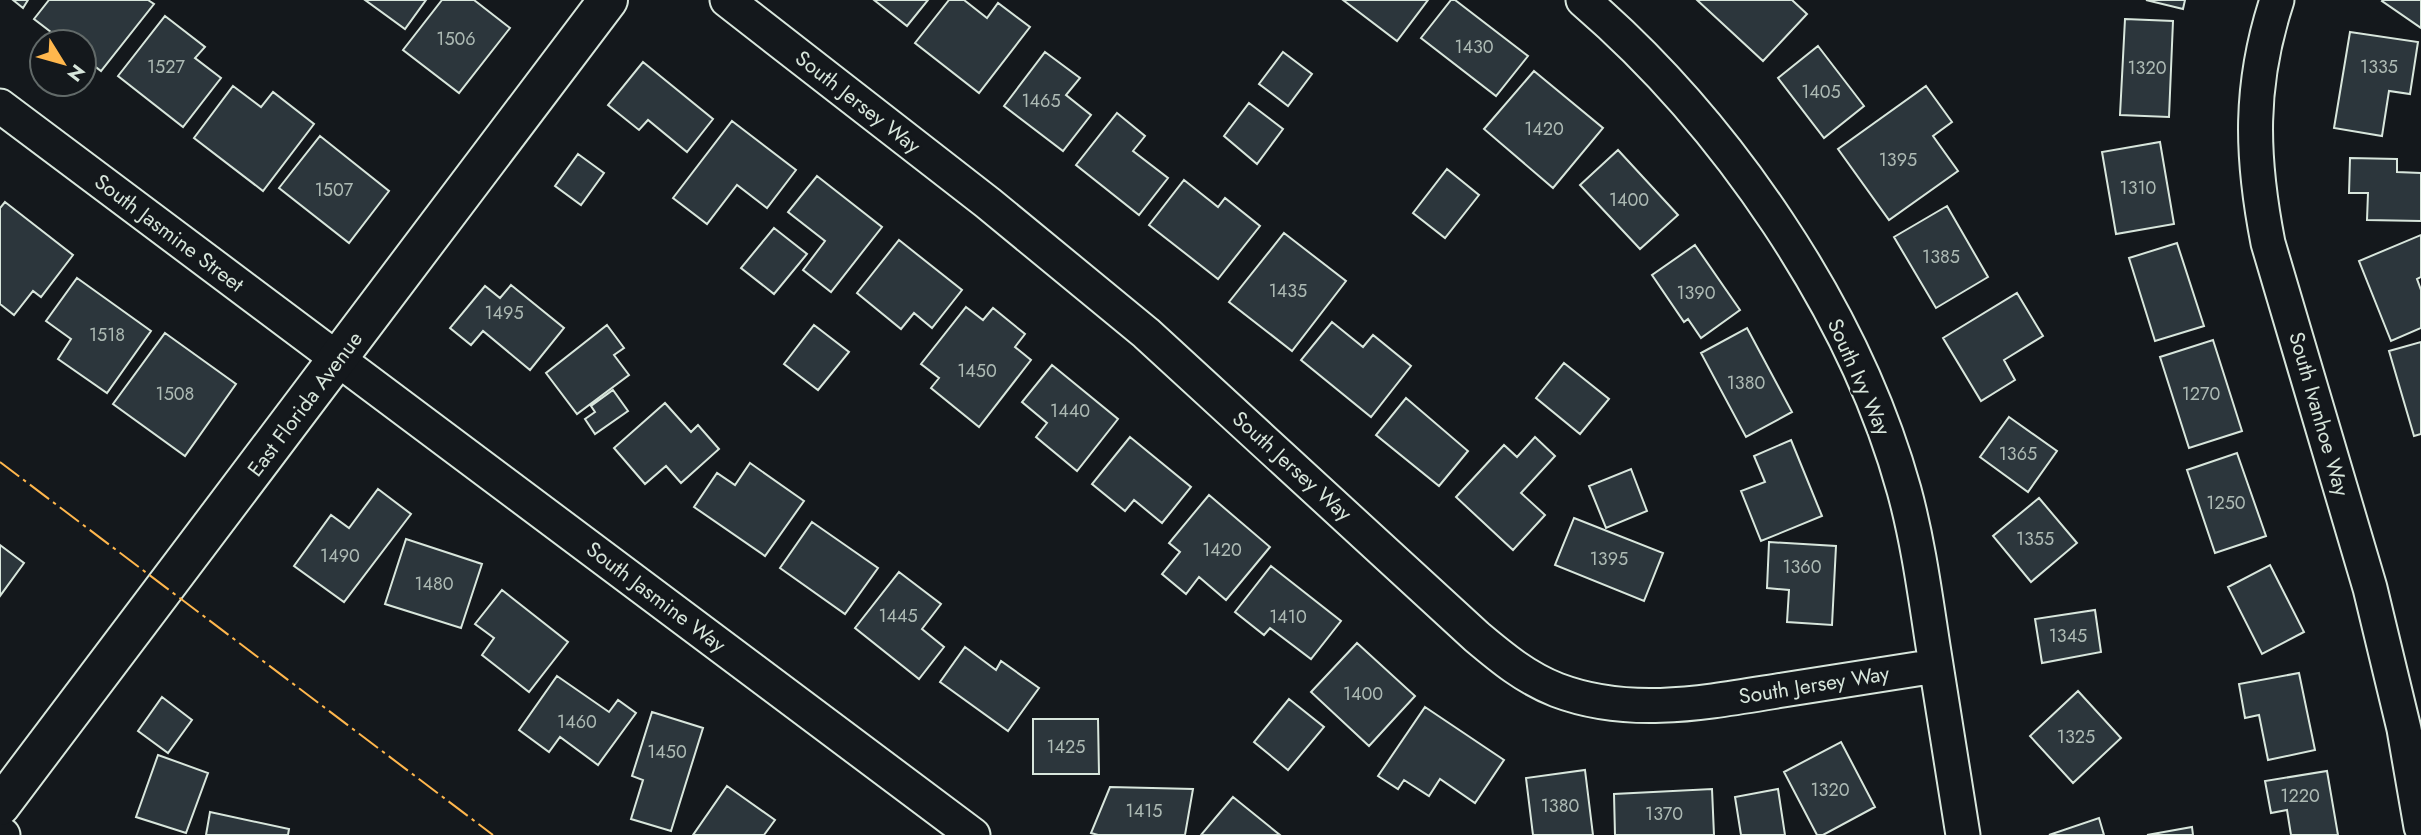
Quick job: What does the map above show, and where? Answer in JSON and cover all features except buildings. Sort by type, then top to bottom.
[{"type":"street","name":"East Florida Avenue","points":[[0,806],[608,0]]},
{"type":"street","name":"South Jersey Way","points":[[727,0],[988,203],[1146,333],[1477,637],[1524,674],[1557,690],[1598,702],[1634,707],[1698,704],[1936,666]]},
{"type":"street","name":"South Ivy Way","points":[[1583,0],[1668,82],[1728,152],[1791,246],[1840,330],[1878,415],[1903,490],[1920,561],[1963,835]]},
{"type":"street","name":"South Ivanhoe Way","points":[[2277,0],[2265,39],[2256,99],[2253,142],[2259,198],[2268,243],[2370,588],[2404,729],[2421,827]]},
{"type":"street","name":"South Jasmine Street","points":[[0,106],[338,359]]},
{"type":"street","name":"South Jasmine Way","points":[[338,359],[973,835]]},
{"type":"power","points":[[0,462],[493,835]]}]
